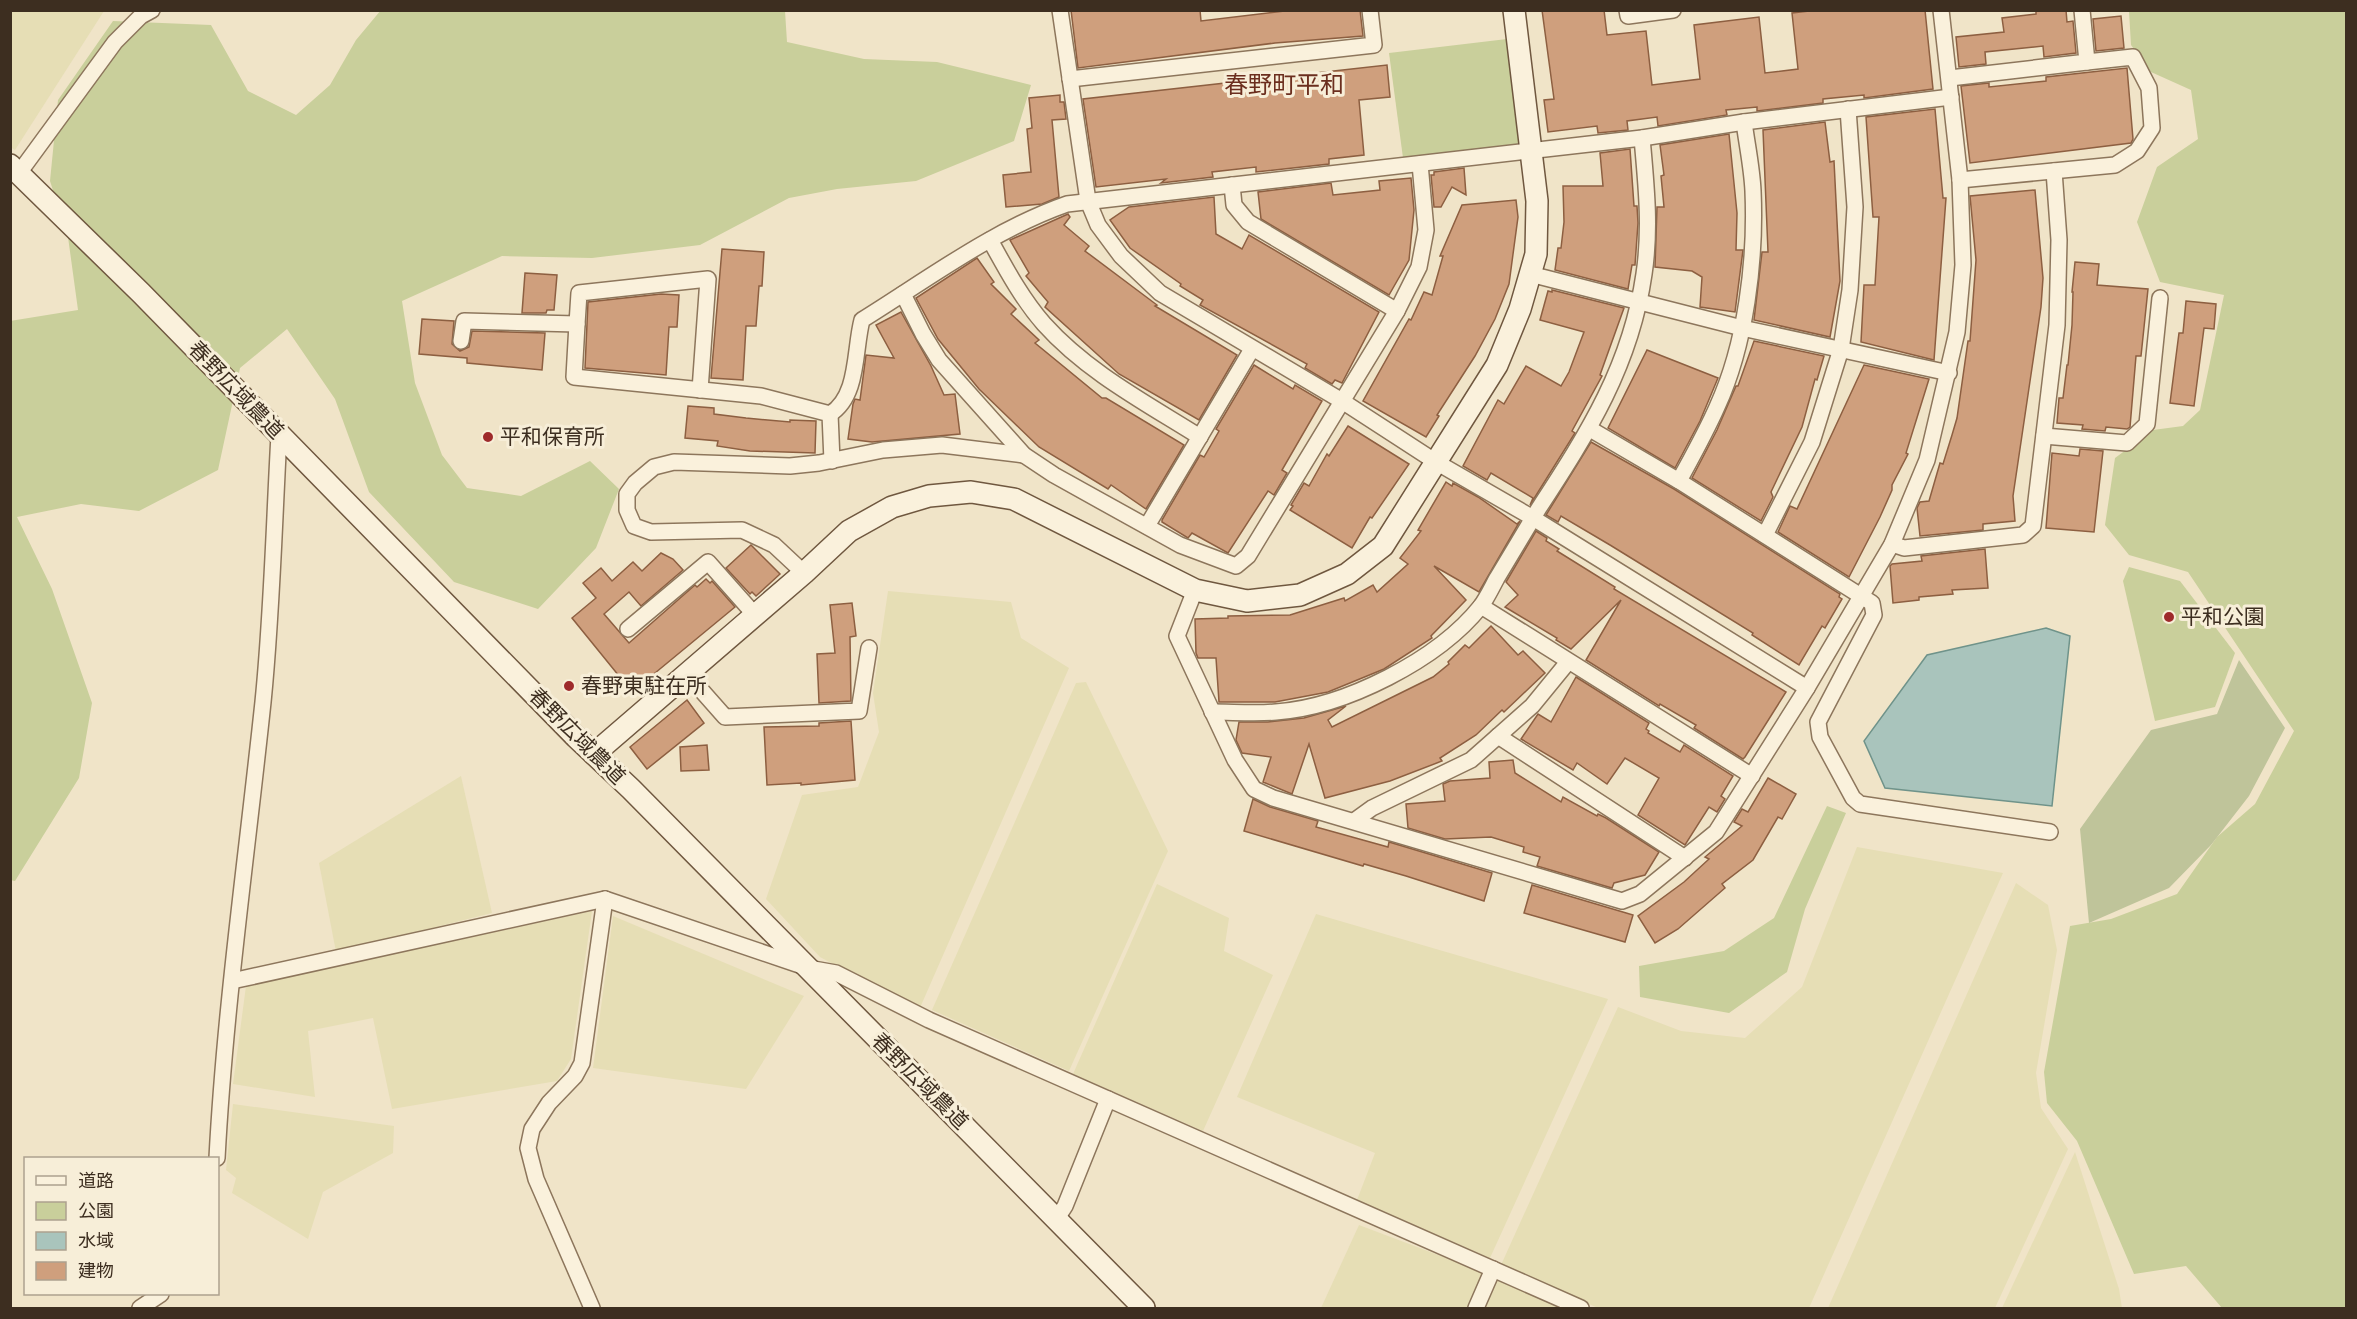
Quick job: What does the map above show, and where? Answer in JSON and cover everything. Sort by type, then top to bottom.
[{"type":"street","points":[[15,169],[115,42],[141,16],[152,10]]},
{"type":"street","points":[[1060,10],[1088,201],[1098,225],[1121,256],[1160,293],[1342,401],[1436,462],[1533,518],[1807,688]]},
{"type":"street","points":[[1070,79],[1374,45],[1370,10]]},
{"type":"street","points":[[594,754],[804,573],[849,531],[892,507],[929,496],[971,492],[1014,499],[1195,590],[1247,601],[1300,595],[1347,574],[1383,546],[1497,365],[1520,309],[1536,254],[1538,201],[1514,10]]},
{"type":"street","points":[[1627,10],[1628,16],[1673,10]]},
{"type":"street","points":[[1195,590],[1177,636],[1235,760],[1254,789],[1273,798],[1622,901],[1640,894],[1716,832],[1807,688],[1892,544],[1927,460],[1957,332],[1963,265],[1960,180],[1941,10]]},
{"type":"street","points":[[2082,10],[2087,62]]},
{"type":"street","points":[[1950,78],[2133,57],[2150,88],[2152,128],[2137,151],[2115,165],[1960,180]]},
{"type":"street","points":[[700,390],[708,279],[579,293],[574,377],[700,390],[760,396],[830,414],[840,407],[851,384],[862,320],[990,240],[1038,214],[1067,204],[1642,138],[1744,122],[1951,98]]},
{"type":"street","points":[[1765,535],[1812,442],[1841,349],[1850,290],[1855,207],[1848,110]]},
{"type":"street","points":[[1680,481],[1718,406],[1735,358],[1742,328],[1753,247],[1753,189],[1744,122]]},
{"type":"street","points":[[1212,711],[1276,712],[1335,700],[1391,677],[1448,638],[1481,606],[1533,518],[1590,429],[1616,374],[1635,322],[1645,273],[1648,210],[1642,138]]},
{"type":"street","points":[[903,294],[939,360],[1024,455],[1054,475],[1180,545],[1236,566],[1248,556],[1397,311],[1419,267],[1426,230],[1420,164]]},
{"type":"street","name":"春野広域農道","points":[[15,169],[141,293],[594,754],[1144,1308]]},
{"type":"street","points":[[1892,544],[1904,548],[2023,536],[2032,526],[2057,325],[2059,240],[2054,171]]},
{"type":"street","points":[[1232,185],[1234,205],[1248,222],[1397,311]]},
{"type":"street","points":[[990,240],[1011,279],[1044,325],[1096,371],[1200,437]]},
{"type":"street","points":[[1530,274],[1742,328],[1949,373]]},
{"type":"street","points":[[2044,436],[2127,443],[2147,424],[2160,298]]},
{"type":"street","points":[[461,341],[464,321],[577,324]]},
{"type":"street","points":[[1147,526],[1252,349]]},
{"type":"street","points":[[830,414],[832,461]]},
{"type":"street","points":[[1590,429],[1680,481],[1872,603],[1874,615],[1818,722],[1820,736],[1853,798],[1860,804],[2050,832]]},
{"type":"street","points":[[217,1157],[220,1093],[263,700],[279,435]]},
{"type":"street","points":[[804,573],[774,545],[742,530],[651,532],[634,526],[627,510],[627,494],[635,483],[654,468],[674,462],[789,466],[832,461],[883,450],[942,445],[1024,455]]},
{"type":"street","points":[[628,629],[708,562],[755,615]]},
{"type":"street","points":[[1481,606],[1752,776]]},
{"type":"street","points":[[687,674],[725,717],[859,711],[869,648]]},
{"type":"street","points":[[1354,821],[1372,808],[1471,760],[1532,706],[1568,662]]},
{"type":"street","points":[[1498,736],[1685,858]]},
{"type":"street","points":[[232,981],[605,899],[808,968],[836,973],[928,1020],[1581,1308]]},
{"type":"street","points":[[592,1308],[536,1179],[528,1148],[532,1129],[549,1102],[575,1076],[582,1063],[605,899]]},
{"type":"street","points":[[1056,1220],[1065,1206],[1108,1099]]},
{"type":"street","points":[[1476,1308],[1492,1269]]},
{"type":"street","points":[[140,1308],[157,1295]]},
{"type":"shaded area","points":[[10,11],[104,11],[15,150],[10,147]]},
{"type":"shaded area","points":[[888,591],[1011,602],[1021,638],[1069,668],[919,1010],[820,957],[766,899],[802,795],[858,787],[879,732],[873,693]]},
{"type":"shaded area","points":[[1086,682],[1168,851],[1069,1071],[932,1010],[1076,683]]},
{"type":"shaded area","points":[[461,776],[492,913],[336,952],[319,863]]},
{"type":"shaded area","points":[[1857,847],[2003,873],[1809,1308],[1598,1308],[1501,1265],[1618,1007],[1681,1031],[1745,1038],[1802,987]]},
{"type":"shaded area","points":[[2016,883],[2048,905],[2057,950],[2036,1073],[2041,1108],[2068,1149],[1995,1308],[1828,1308]]},
{"type":"shaded area","points":[[1157,884],[1229,918],[1224,951],[1273,975],[1203,1131],[1073,1074]]},
{"type":"shaded area","points":[[592,911],[571,1059],[557,1081],[392,1109],[373,1018],[308,1031],[315,1097],[233,1084],[246,986]]},
{"type":"shaded area","points":[[1316,914],[1608,999],[1490,1258],[1357,1200],[1375,1153],[1237,1097]]},
{"type":"shaded area","points":[[613,916],[804,996],[746,1089],[593,1068]]},
{"type":"shaded area","points":[[233,1104],[394,1126],[393,1153],[323,1192],[308,1239],[232,1193],[236,1178],[226,1170]]},
{"type":"shaded area","points":[[2075,1152],[2119,1289],[2122,1308],[2002,1308]]},
{"type":"shaded area","points":[[1359,1225],[1483,1272],[1467,1308],[1321,1308]]},
{"type":"shaded area","points":[[1497,1279],[1562,1308],[1485,1308]]},
{"type":"green space","points":[[381,10],[785,11],[787,42],[864,59],[937,62],[1031,85],[1014,141],[916,181],[837,189],[789,198],[700,245],[592,258],[502,256],[402,301],[415,383],[442,455],[467,488],[521,496],[590,461],[619,489],[596,548],[538,609],[454,582],[369,492],[335,399],[287,329],[240,368],[218,470],[139,511],[81,504],[17,517],[52,589],[92,703],[79,778],[15,881],[10,880],[10,321],[78,310],[68,237],[50,181],[58,100],[113,21],[211,25],[248,91],[296,115],[330,85],[356,40]]},
{"type":"green space","points":[[2129,11],[2346,11],[2346,1308],[2222,1308],[2186,1266],[2134,1274],[2077,1141],[2047,1103],[2044,1072],[2070,926],[2111,919],[2177,894],[2217,837],[2255,804],[2294,731],[2188,572],[2129,555],[2105,525],[2115,458],[2153,430],[2183,426],[2200,410],[2224,295],[2160,282],[2137,222],[2157,167],[2198,139],[2191,90],[2151,72],[2131,45]]},
{"type":"green space","points":[[1507,39],[1520,144],[1403,158],[1389,53]]},
{"type":"green space","name":"平和公園","points":[[2129,567],[2180,581],[2235,653],[2215,707],[2155,721],[2123,581]]},
{"type":"green space","points":[[2239,660],[2285,728],[2249,796],[2211,845],[2169,888],[2089,923],[2080,829],[2151,730],[2217,714]]},
{"type":"green space","points":[[1827,806],[1846,813],[1805,909],[1787,972],[1729,1013],[1640,997],[1639,966],[1724,951],[1774,918]]},
{"type":"water","points":[[2046,628],[2070,636],[2052,806],[1885,788],[1864,741],[1927,655]]},
{"type":"building","points":[[1071,10],[1200,10],[1201,21],[1293,10],[1360,10],[1363,36],[1275,43],[1078,68]]},
{"type":"building","points":[[1542,10],[1604,10],[1607,35],[1646,31],[1652,85],[1700,79],[1694,25],[1759,17],[1765,73],[1798,69],[1792,13],[1818,10],[1925,10],[1933,89],[1864,98],[1864,95],[1823,99],[1823,103],[1757,111],[1757,107],[1726,110],[1727,115],[1658,126],[1657,117],[1627,121],[1628,130],[1598,133],[1597,126],[1548,132],[1544,100],[1554,99]]},
{"type":"building","points":[[2036,10],[2066,10],[2067,22],[2073,21],[2076,53],[2044,57],[2043,46],[1985,52],[1986,64],[1959,67],[1956,37],[2004,32],[2002,18],[2036,14]]},
{"type":"building","points":[[2121,16],[2124,48],[2096,51],[2093,19]]},
{"type":"building","points":[[1387,65],[1390,97],[1359,100],[1364,155],[1329,159],[1329,164],[1256,172],[1256,167],[1212,172],[1213,177],[1161,183],[1166,179],[1096,187],[1083,99],[1261,79],[1289,78],[1289,76]]},
{"type":"building","points":[[2127,68],[2133,139],[2131,143],[1970,163],[1961,86],[1989,83],[1989,87],[2046,81],[2046,77]]},
{"type":"building","points":[[1060,95],[1060,102],[1064,102],[1066,119],[1052,120],[1059,197],[1042,204],[1006,207],[1003,175],[1031,172],[1027,129],[1032,128],[1029,98]]},
{"type":"building","points":[[1935,109],[1943,198],[1946,198],[1934,360],[1861,342],[1864,285],[1875,285],[1879,217],[1873,217],[1866,117]]},
{"type":"building","points":[[1825,122],[1830,162],[1834,161],[1840,281],[1830,337],[1754,320],[1762,252],[1768,252],[1763,130]]},
{"type":"building","points":[[1729,134],[1737,213],[1736,250],[1743,250],[1735,312],[1700,307],[1702,277],[1692,271],[1655,267],[1657,207],[1664,207],[1661,176],[1664,175],[1660,145]]},
{"type":"building","points":[[1630,149],[1634,206],[1637,206],[1638,223],[1635,265],[1632,265],[1628,289],[1555,270],[1558,248],[1561,248],[1564,222],[1563,186],[1603,186],[1600,153]]},
{"type":"building","points":[[1464,168],[1466,195],[1452,187],[1441,207],[1434,207],[1431,175],[1434,175],[1434,172]]},
{"type":"building","points":[[1411,178],[1414,210],[1409,260],[1389,295],[1261,219],[1258,192],[1331,183],[1333,195],[1380,190],[1379,181]]},
{"type":"building","points":[[2035,190],[2043,278],[2041,307],[2013,496],[2015,521],[1983,524],[1983,530],[1920,536],[1917,508],[1920,502],[1929,501],[1940,463],[1943,464],[1957,418],[1968,341],[1970,341],[1976,260],[1970,196]]},
{"type":"building","points":[[1214,197],[1216,234],[1242,249],[1249,235],[1379,312],[1342,383],[1335,380],[1332,384],[1305,368],[1307,364],[1200,305],[1203,300],[1180,286],[1181,284],[1130,248],[1110,220],[1129,207]]},
{"type":"building","points":[[1516,200],[1518,217],[1509,284],[1495,319],[1475,356],[1437,415],[1439,416],[1426,437],[1363,401],[1409,319],[1411,320],[1424,292],[1432,295],[1443,256],[1440,256],[1462,205]]},
{"type":"building","points":[[1068,214],[1070,217],[1064,225],[1089,246],[1085,251],[1157,305],[1155,306],[1237,355],[1199,420],[1119,374],[1045,307],[1048,302],[1026,276],[1029,273],[1010,240]]},
{"type":"building","points":[[722,249],[764,252],[756,326],[746,326],[743,380],[711,378]]},
{"type":"building","points":[[977,258],[994,282],[991,284],[1016,309],[1011,314],[1039,340],[1035,343],[1102,398],[1106,398],[1184,445],[1146,509],[1111,485],[1108,489],[1039,447],[979,389],[938,339],[916,298]]},
{"type":"building","points":[[2075,262],[2099,264],[2097,285],[2148,289],[2141,356],[2136,356],[2130,427],[2127,429],[2106,427],[2105,431],[2082,429],[2083,425],[2057,423],[2059,398],[2063,398],[2068,365]]},
{"type":"building","points":[[525,273],[557,275],[554,310],[547,310],[546,313],[522,313]]},
{"type":"building","points":[[1552,290],[1624,308],[1600,375],[1602,376],[1572,431],[1575,433],[1530,505],[1533,498],[1491,473],[1487,480],[1463,466],[1498,400],[1504,404],[1526,366],[1561,386],[1569,372],[1584,332],[1540,320],[1548,291],[1552,292]]},
{"type":"building","points":[[661,294],[679,295],[677,327],[669,327],[666,375],[585,368],[588,302]]},
{"type":"building","points":[[2186,301],[2216,304],[2214,329],[2204,328],[2194,406],[2170,403],[2179,333],[2183,333]]},
{"type":"building","points":[[901,312],[944,395],[955,394],[960,434],[872,442],[848,439],[853,404],[855,399],[860,400],[866,355],[894,358],[876,325]]},
{"type":"building","points":[[422,319],[454,321],[452,344],[460,351],[469,347],[472,331],[545,333],[542,370],[467,363],[467,358],[419,354]]},
{"type":"building","points":[[1754,341],[1824,356],[1802,427],[1771,492],[1773,497],[1761,521],[1692,478],[1738,386]]},
{"type":"building","points":[[1647,350],[1718,378],[1700,421],[1675,468],[1608,428]]},
{"type":"building","points":[[1254,365],[1293,389],[1295,385],[1322,401],[1282,470],[1287,473],[1274,495],[1268,491],[1228,553],[1192,533],[1188,538],[1162,520],[1200,455],[1204,457],[1219,431],[1216,429]]},
{"type":"building","points":[[1864,365],[1929,379],[1906,453],[1908,454],[1892,485],[1880,517],[1849,577],[1778,532],[1790,506],[1797,509]]},
{"type":"building","points":[[688,406],[714,408],[714,414],[746,418],[790,422],[790,420],[816,421],[815,453],[750,451],[717,446],[718,441],[685,438]]},
{"type":"building","points":[[1348,426],[1409,464],[1372,518],[1370,517],[1352,548],[1290,510],[1304,483],[1309,486],[1327,454],[1329,456]]},
{"type":"building","points":[[1591,442],[1674,489],[1840,594],[1839,597],[1842,599],[1825,628],[1822,626],[1799,665],[1752,635],[1753,633],[1610,545],[1561,516],[1558,522],[1546,515]]},
{"type":"building","points":[[2080,449],[2103,451],[2094,532],[2046,528],[2052,453],[2079,456]]},
{"type":"building","points":[[1446,482],[1452,486],[1453,483],[1478,497],[1517,524],[1520,521],[1479,592],[1434,566],[1466,600],[1431,636],[1432,638],[1384,669],[1328,692],[1275,702],[1219,702],[1216,658],[1198,658],[1195,619],[1290,615],[1344,598],[1345,601],[1373,585],[1377,592],[1408,564],[1400,558],[1421,531],[1418,530]]},
{"type":"building","points":[[1536,531],[1559,549],[1557,551],[1615,587],[1614,589],[1786,692],[1743,759],[1694,728],[1696,725],[1660,704],[1659,706],[1586,660],[1621,600],[1571,649],[1505,607],[1518,595],[1506,582]]},
{"type":"building","points":[[751,545],[780,574],[756,596],[752,592],[750,594],[726,568]]},
{"type":"building","points":[[1985,549],[1988,588],[1952,590],[1953,594],[1919,597],[1919,600],[1893,603],[1890,566],[1892,564],[1922,561],[1921,556]]},
{"type":"building","points":[[661,553],[673,559],[683,570],[641,606],[629,592],[604,614],[629,643],[695,585],[697,587],[706,579],[710,583],[712,581],[735,607],[632,692],[572,618],[596,598],[583,583],[601,568],[612,581],[633,562],[642,571]]},
{"type":"building","points":[[852,603],[856,636],[850,637],[851,701],[819,703],[817,654],[835,653],[830,605]]},
{"type":"building","points":[[1491,626],[1518,655],[1523,651],[1545,673],[1476,735],[1440,758],[1442,761],[1390,781],[1325,798],[1309,744],[1292,794],[1263,782],[1271,757],[1242,753],[1236,740],[1239,722],[1304,718],[1346,706],[1328,720],[1332,727],[1433,677],[1449,664],[1448,662],[1465,645],[1469,648]]},
{"type":"building","points":[[1576,677],[1649,723],[1646,729],[1648,733],[1680,752],[1684,745],[1733,776],[1721,796],[1725,799],[1717,812],[1709,807],[1685,845],[1638,815],[1659,778],[1625,758],[1607,784],[1577,763],[1573,770],[1521,739],[1538,714],[1551,722]]},
{"type":"building","points":[[687,700],[704,723],[647,769],[630,747]]},
{"type":"building","points":[[851,721],[855,780],[801,785],[801,783],[767,785],[764,727],[819,726],[819,723]]},
{"type":"building","points":[[707,745],[709,770],[681,771],[680,747]]},
{"type":"building","points":[[1513,760],[1515,773],[1561,802],[1563,797],[1597,816],[1598,814],[1606,818],[1659,852],[1645,875],[1614,883],[1612,888],[1537,866],[1540,857],[1523,852],[1524,847],[1491,837],[1445,839],[1408,828],[1406,804],[1445,801],[1443,784],[1450,781],[1490,778],[1489,762]]},
{"type":"building","points":[[1768,778],[1796,794],[1782,819],[1778,817],[1753,860],[1722,884],[1725,888],[1678,929],[1655,943],[1638,916],[1684,882],[1709,859],[1705,857],[1742,826],[1734,822],[1742,809],[1748,812]]},
{"type":"building","points":[[1253,799],[1270,807],[1318,821],[1316,827],[1388,847],[1389,842],[1492,873],[1484,901],[1406,876],[1364,864],[1363,866],[1244,831]]},
{"type":"building","points":[[1532,885],[1633,915],[1625,942],[1524,913]]},
{"type":"place","name":"平和保育所","points":[[488,437]]},
{"type":"place","name":"平和公園","points":[[2169,617]]},
{"type":"place","name":"春野東駐在所","points":[[569,686]]},
{"type":"district","name":"春野町平和","points":[[1284,85]]}]
